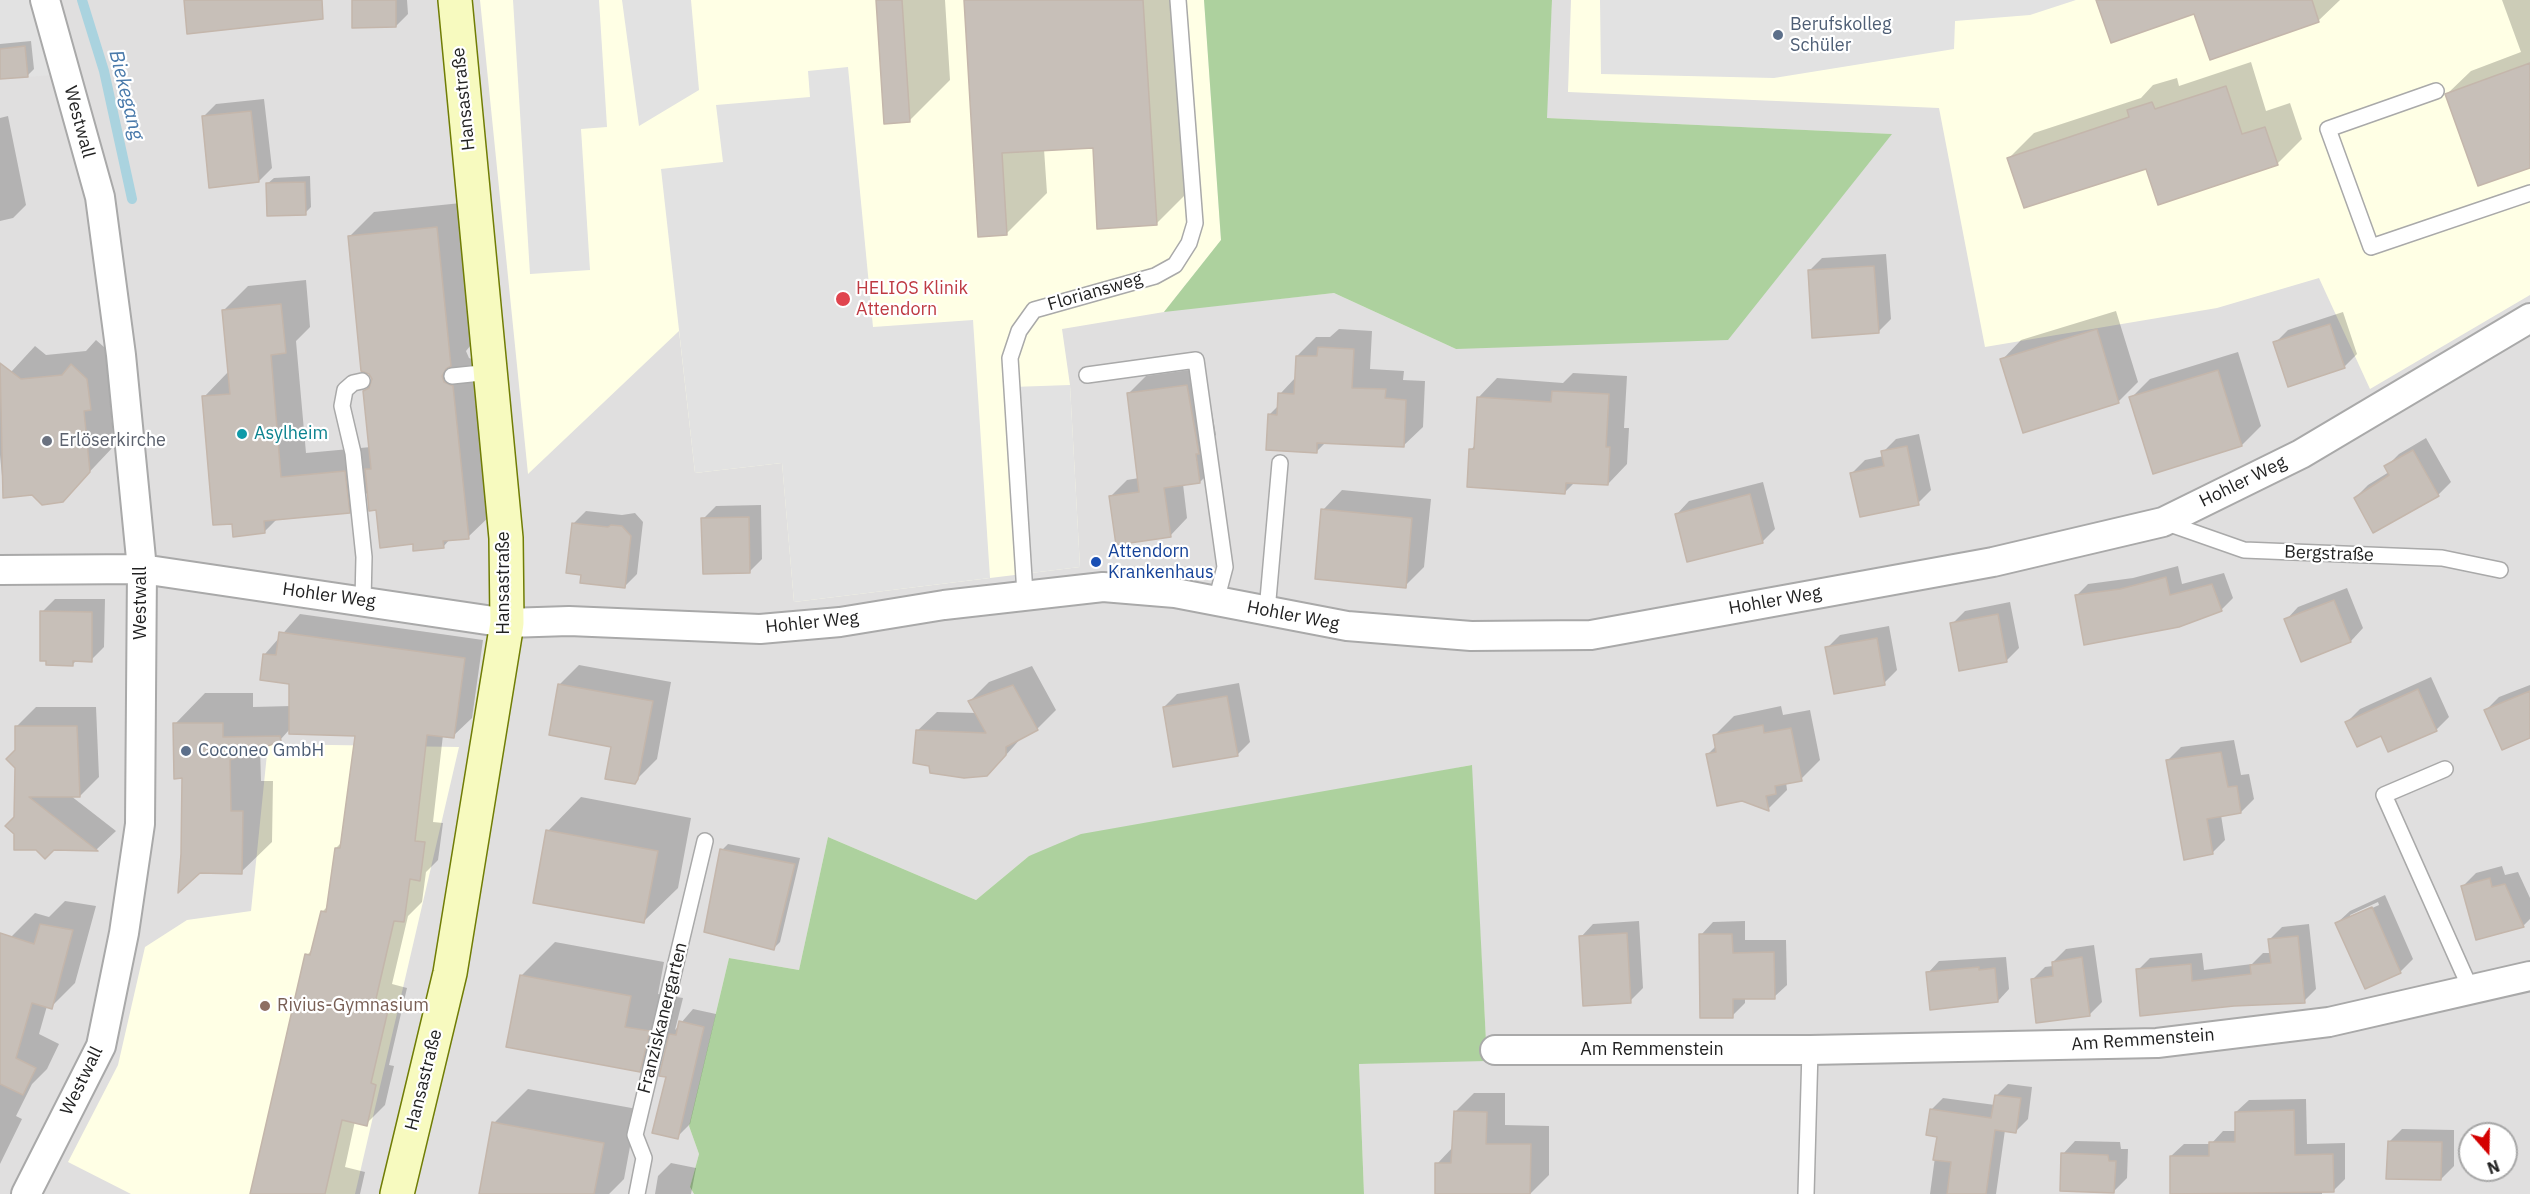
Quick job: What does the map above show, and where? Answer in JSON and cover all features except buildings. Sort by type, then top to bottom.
[{"type":"main road","name":"Hansastraße","points":[[397,1194],[450,973],[507,623],[506,538],[455,0]]},
{"type":"street","name":"Westwall","points":[[26,1194],[101,1046],[124,933],[140,824],[142,569],[121,355],[100,197],[45,0]]},
{"type":"street","name":"Hohler Weg","points":[[0,570],[142,569],[507,623],[569,621],[760,629],[840,622],[1025,594],[1103,587],[1175,593],[1347,626],[1471,636],[1591,635],[1993,562],[2163,522],[2301,454],[2530,318]]},
{"type":"street","name":"Am Remmenstein","points":[[1495,1050],[1810,1050],[2157,1043],[2329,1022],[2530,976]]},
{"type":"lane","name":"Floriansweg","points":[[1025,594],[1010,358],[1019,330],[1034,310],[1155,276],[1174,265],[1189,243],[1195,223],[1178,0]]},
{"type":"lane","points":[[2436,91],[2328,129],[2371,247],[2530,193]]},
{"type":"lane","points":[[1087,375],[1196,360],[1225,567],[1216,601]]},
{"type":"lane","points":[[452,376],[491,372]]},
{"type":"lane","points":[[362,381],[353,382],[345,390],[342,406],[353,453],[364,557],[363,602]]},
{"type":"lane","points":[[1267,611],[1280,463]]},
{"type":"lane","name":"Bergstraße","points":[[2163,522],[2244,550],[2442,558],[2499,570]]},
{"type":"lane","points":[[2445,769],[2384,795],[2471,990]]},
{"type":"lane","name":"Franziskanergarten","points":[[637,1194],[644,1158],[635,1135],[705,841]]},
{"type":"lane","points":[[1806,1194],[1810,1050]]},
{"type":"shaded area","points":[[0,0],[1204,0],[1187,285],[1165,311],[1334,293],[1456,349],[1891,134],[1546,118],[1552,0],[2530,0],[2530,1194],[1364,1194],[1359,1064],[1487,1060],[1471,765],[1029,856],[976,900],[828,837],[799,970],[729,958],[689,1126],[699,1154],[690,1187],[694,1194],[0,1194]]},
{"type":"shaded area","points":[[0,0],[29,0],[53,75],[0,79]]},
{"type":"shaded area","name":"HELIOS Klinik Attendorn","points":[[480,0],[1204,0],[1221,240],[1164,312],[1062,329],[1070,385],[1080,567],[794,602],[782,463],[695,473],[679,331],[528,474]]},
{"type":"shaded area","points":[[513,0],[599,0],[607,127],[581,129],[590,270],[530,274]]},
{"type":"shaded area","points":[[622,0],[691,0],[699,90],[639,126]]},
{"type":"shaded area","points":[[1571,0],[2530,0],[2530,295],[2370,389],[2319,278],[2217,308],[1985,347],[1939,108],[1568,92]]},
{"type":"shaded area","name":"Berufskolleg Schüler","points":[[1600,0],[2076,0],[2030,15],[1955,21],[1954,49],[1774,78],[1601,74]]},
{"type":"shaded area","points":[[848,67],[873,327],[973,320],[990,578],[794,602],[782,463],[695,473],[661,169],[723,162],[716,105],[810,97],[808,71]]},
{"type":"shaded area","points":[[1070,385],[1080,567],[1023,574],[1012,387]]},
{"type":"shaded area","name":"Rivius-Gymnasium","points":[[268,744],[459,747],[355,1194],[131,1194],[68,1162],[118,1065],[145,947],[187,920],[251,911]]},
{"type":"green space","points":[[1204,0],[1552,0],[1547,118],[1892,134],[1728,340],[1456,349],[1334,293],[1164,312],[1221,240]]},
{"type":"green space","points":[[1472,765],[1487,1061],[1359,1064],[1364,1194],[694,1194],[690,1187],[699,1154],[689,1126],[729,958],[799,970],[828,837],[976,900],[1029,856],[1081,834]]},
{"type":"waterway","name":"Biekegang","points":[[82,0],[104,71],[132,199]]},
{"type":"place","name":"Berufskolleg Schüler","points":[[1778,35]]},
{"type":"place","name":"HELIOS Klinik Attendorn","points":[[843,299]]},
{"type":"place","name":"Asylheim","points":[[242,434]]},
{"type":"place","name":"Erlöserkirche","points":[[47,441]]},
{"type":"place","name":"Attendorn Krankenhaus","points":[[1096,562]]},
{"type":"place","name":"Coconeo GmbH","points":[[186,751]]},
{"type":"place","name":"Rivius-Gymnasium","points":[[265,1006]]}]
